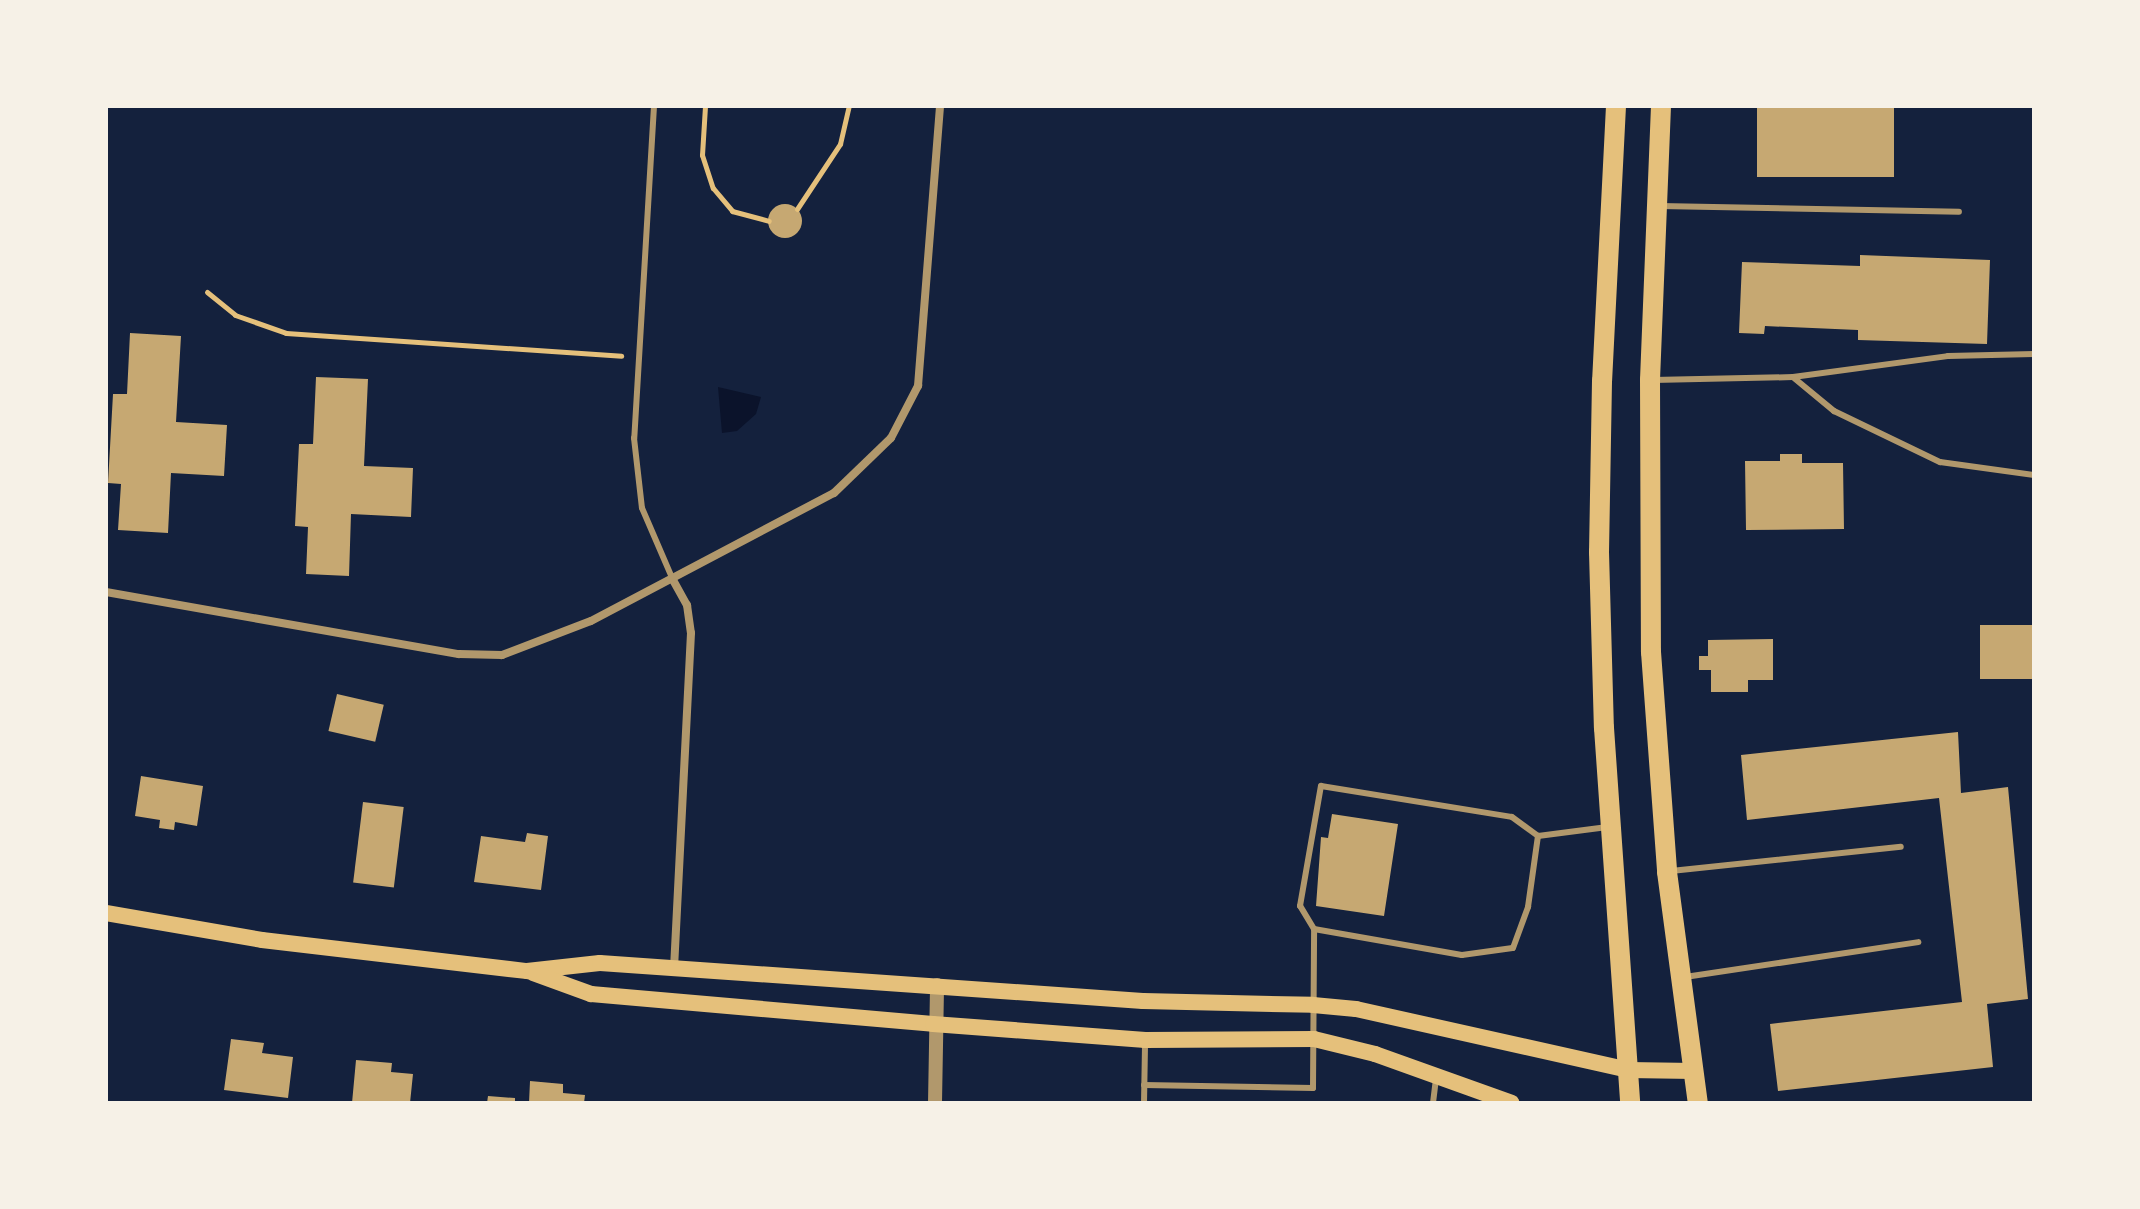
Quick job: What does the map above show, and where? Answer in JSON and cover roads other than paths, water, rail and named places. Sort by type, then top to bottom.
[{"type":"main road","points":[[1616,106],[1602,381],[1599,552],[1610,827],[1630,1103]]},
{"type":"main road","points":[[1661,106],[1650,380],[1651,652],[1667,872],[1698,1103]]},
{"type":"main road","points":[[106,913],[262,940],[527,971],[600,963],[1143,1001],[1356,1009],[1628,1070],[1694,1071]]},
{"type":"main road","points":[[527,971],[591,994],[933,1024],[1145,1040],[1314,1039],[1375,1054],[1512,1103]]},
{"type":"street","points":[[106,592],[482,656],[520,651],[673,580],[834,493],[874,460],[902,422],[924,357],[940,106]]},
{"type":"street","points":[[673,580],[687,605],[691,633],[674,967]]},
{"type":"street","points":[[935,1103],[933,1024],[937,985]]},
{"type":"lane","points":[[654,106],[634,438],[638,489],[647,524],[673,580]]},
{"type":"lane","points":[[1656,206],[1959,212]]},
{"type":"lane","points":[[1650,380],[1793,377],[1948,356],[2034,354]]},
{"type":"lane","points":[[1793,377],[1834,411],[1940,462],[2034,475]]},
{"type":"lane","points":[[1144,1085],[1313,1088],[1314,929],[1300,906],[1321,786],[1512,817],[1538,836],[1610,827]]},
{"type":"lane","points":[[1314,929],[1462,955],[1513,948],[1528,907],[1538,836]]},
{"type":"lane","points":[[1667,872],[1901,847]]},
{"type":"lane","points":[[1681,977],[1918,942]]},
{"type":"lane","points":[[1144,1103],[1145,1040]]},
{"type":"lane","points":[[1433,1103],[1436,1078]]},
{"type":"water","points":[[718,387],[761,397],[756,414],[737,431],[722,433]]}]
